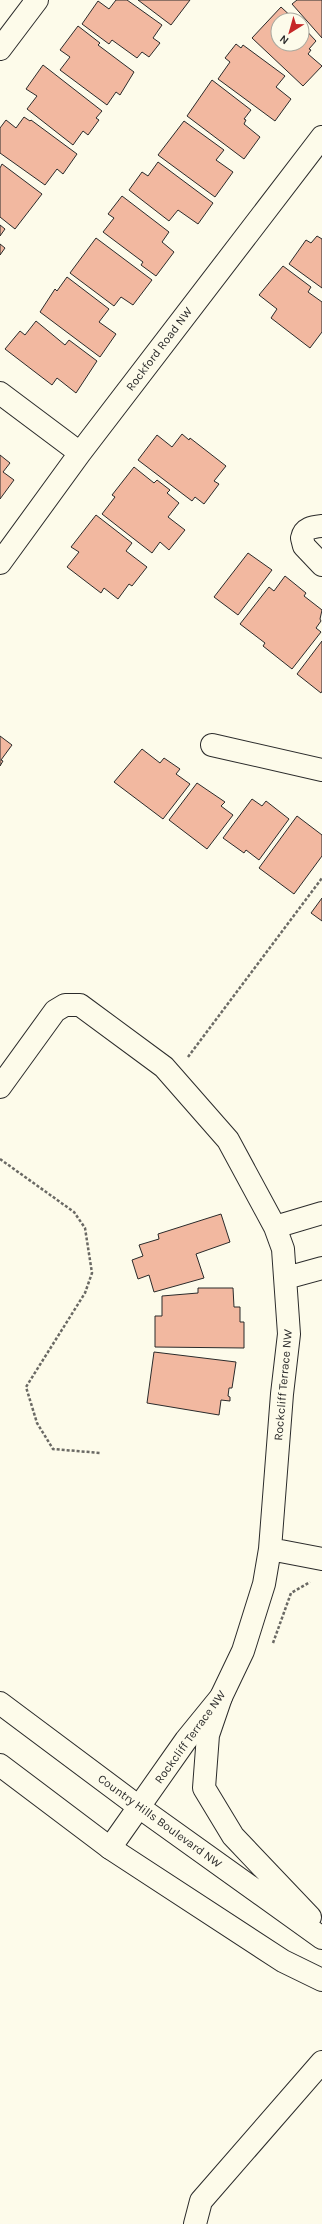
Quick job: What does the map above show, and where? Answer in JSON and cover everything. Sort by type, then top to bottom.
[{"type":"street","points":[[0,49],[37,0]]},
{"type":"street","name":"Rockford Road NW","points":[[0,563],[80,453],[322,138]]},
{"type":"street","points":[[0,394],[80,453]]},
{"type":"street","points":[[322,526],[307,529],[302,538],[304,546],[322,565]]},
{"type":"street","points":[[212,745],[322,770]]},
{"type":"street","name":"Rockcliff Terrace NW","points":[[0,1087],[55,1011],[66,1005],[80,1005],[96,1015],[164,1067],[228,1140],[275,1227],[283,1250],[289,1334],[282,1394],[270,1549],[264,1584],[243,1651],[221,1697],[186,1740],[110,1848]]},
{"type":"street","points":[[275,1227],[322,1213]]},
{"type":"street","points":[[286,1278],[322,1268]]},
{"type":"street","points":[[270,1549],[322,1559]]},
{"type":"street","points":[[221,1697],[208,1736],[204,1788],[234,1836],[322,1930]]},
{"type":"street","name":"Country Hills Boulevard NW","points":[[0,1702],[139,1807],[322,1938]]},
{"type":"street","points":[[0,1765],[110,1848],[283,1961],[322,1980]]},
{"type":"street","points":[[195,2224],[202,2201],[322,2062]]},
{"type":"path","points":[[173,1077],[322,878]]},
{"type":"path","points":[[0,1158],[74,1212],[85,1228],[92,1273],[85,1293],[26,1387],[37,1423],[53,1448],[100,1453]]},
{"type":"building","points":[[116,0],[127,0],[162,25],[153,38],[160,43],[149,57],[142,52],[137,58],[112,40],[109,44],[82,24],[98,1],[109,9]]},
{"type":"building","points":[[138,0],[190,0],[171,25]]},
{"type":"building","points":[[297,0],[322,0],[322,38],[310,24],[310,12],[299,12],[292,4]]},
{"type":"building","points":[[281,7],[286,12],[276,12]]},
{"type":"building","points":[[270,19],[270,52],[310,52],[308,54],[322,66],[303,86],[252,38]]},
{"type":"building","points":[[78,26],[100,43],[98,45],[134,72],[120,95],[116,92],[107,105],[60,70],[70,57],[60,50]]},
{"type":"building","points":[[310,35],[316,41],[310,48]]},
{"type":"building","points":[[236,44],[241,48],[243,45],[285,76],[276,87],[291,99],[275,121],[218,79],[230,62],[225,58]]},
{"type":"building","points":[[43,65],[102,111],[96,118],[99,120],[88,135],[83,131],[73,145],[27,109],[37,96],[26,89]]},
{"type":"building","points":[[212,80],[251,110],[244,119],[246,120],[244,124],[260,137],[244,159],[187,116]]},
{"type":"building","points":[[24,117],[30,121],[31,120],[77,154],[63,174],[57,169],[45,185],[0,153],[0,128],[6,120],[16,128]]},
{"type":"building","points":[[184,121],[224,150],[216,160],[233,172],[215,197],[158,155]]},
{"type":"building","points":[[158,162],[213,203],[198,224],[178,210],[169,221],[129,190],[142,172],[148,176]]},
{"type":"building","points":[[2,164],[42,194],[15,229],[0,217],[0,168]]},
{"type":"building","points":[[122,196],[169,232],[162,242],[174,252],[156,276],[141,265],[143,262],[103,232],[114,218],[108,214]]},
{"type":"building","points":[[0,225],[5,229],[0,236]]},
{"type":"building","points":[[317,236],[322,239],[322,288],[289,264],[306,240],[311,243]]},
{"type":"building","points":[[96,238],[152,280],[133,305],[121,297],[114,306],[70,273]]},
{"type":"building","points":[[0,244],[5,248],[0,255]]},
{"type":"building","points":[[283,266],[311,287],[308,292],[322,302],[322,332],[310,348],[271,318],[277,309],[259,295]]},
{"type":"building","points":[[67,277],[109,309],[99,322],[116,334],[100,357],[40,312],[55,289],[57,291]]},
{"type":"building","points":[[36,321],[65,345],[69,340],[97,361],[76,393],[57,378],[52,385],[5,349],[20,331],[25,335]]},
{"type":"building","points":[[182,434],[189,440],[190,438],[226,466],[214,481],[219,484],[204,504],[195,497],[192,501],[138,460],[157,435],[172,447]]},
{"type":"building","points":[[0,455],[10,463],[3,472],[14,480],[0,499]]},
{"type":"building","points":[[134,467],[154,483],[157,480],[170,490],[167,493],[179,503],[168,517],[185,530],[169,550],[160,542],[152,553],[102,514],[115,497],[112,495]]},
{"type":"building","points":[[96,515],[132,543],[126,551],[147,567],[132,586],[129,584],[118,599],[104,588],[101,593],[67,567],[79,552],[71,547]]},
{"type":"building","points":[[248,553],[272,570],[238,615],[214,597]]},
{"type":"building","points":[[285,576],[306,593],[304,596],[322,610],[321,621],[316,628],[321,632],[292,669],[263,646],[265,643],[240,624],[269,587],[274,591]]},
{"type":"building","points":[[322,641],[322,691],[321,693],[297,674]]},
{"type":"building","points":[[0,736],[12,745],[1,760],[3,761],[0,766]]},
{"type":"building","points":[[142,749],[160,763],[164,758],[180,769],[176,774],[190,784],[163,819],[114,782]]},
{"type":"building","points":[[197,783],[225,802],[221,806],[233,815],[207,849],[169,820]]},
{"type":"building","points":[[252,799],[262,806],[266,801],[289,819],[259,860],[246,850],[244,853],[223,838]]},
{"type":"building","points":[[297,816],[322,835],[322,856],[294,894],[259,868]]},
{"type":"building","points":[[322,898],[322,921],[311,913]]},
{"type":"building","points":[[221,1214],[230,1242],[196,1254],[204,1278],[154,1292],[149,1275],[138,1279],[132,1260],[143,1256],[139,1245],[159,1239],[158,1234]]},
{"type":"building","points":[[198,1288],[233,1288],[234,1307],[240,1307],[240,1322],[244,1322],[244,1348],[155,1347],[155,1316],[162,1316],[162,1296],[198,1293]]},
{"type":"building","points":[[154,1352],[236,1362],[232,1388],[229,1388],[228,1396],[230,1397],[230,1401],[221,1400],[219,1415],[147,1403]]}]
